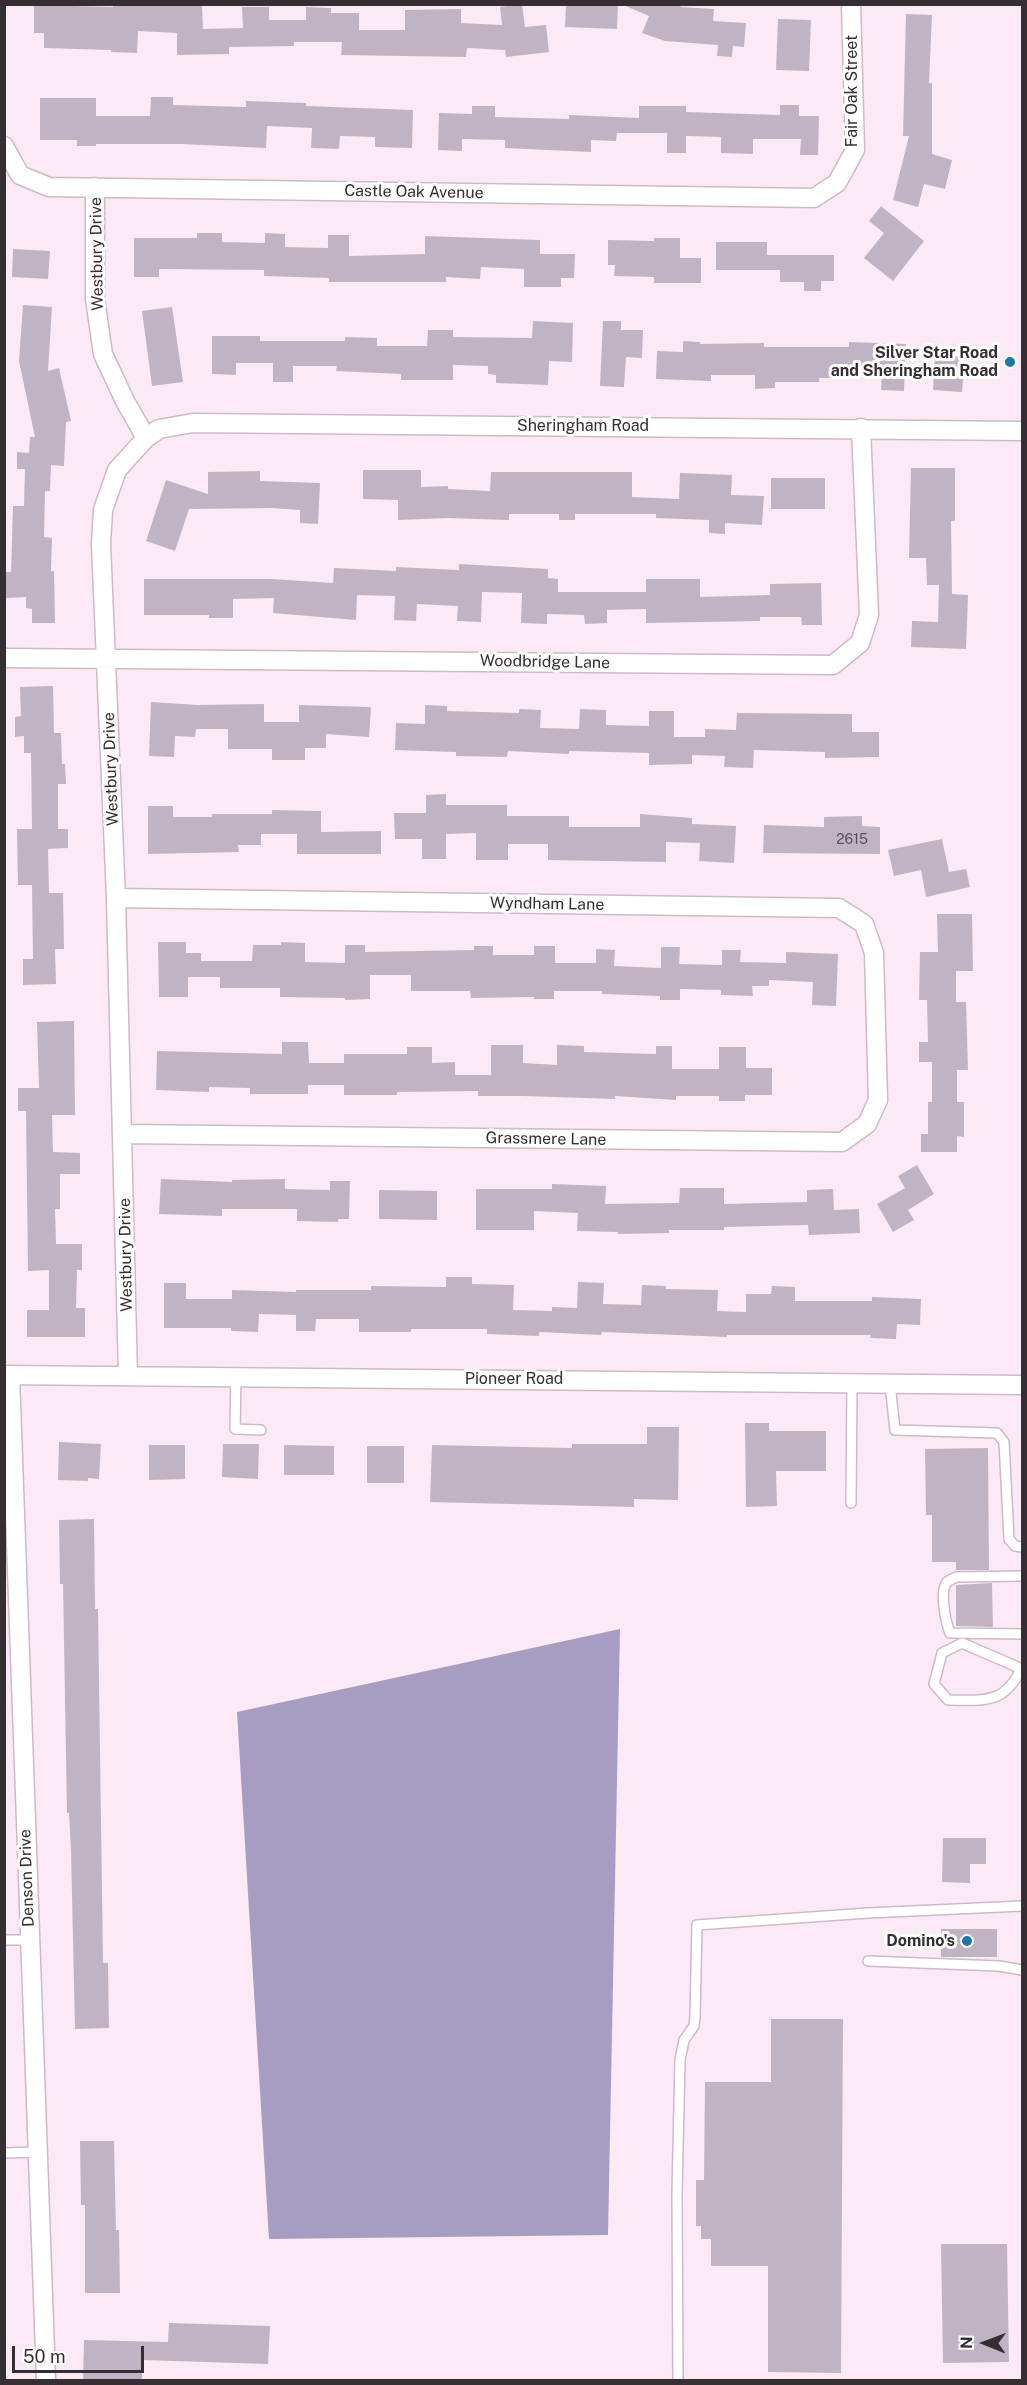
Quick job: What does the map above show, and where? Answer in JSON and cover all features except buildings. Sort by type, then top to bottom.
[{"type":"street","name":"Fair Oak Street","points":[[779,197],[814,198],[837,183],[855,150],[851,4]]},
{"type":"street","name":"Castle Oak Avenue","points":[[4,146],[20,175],[48,186],[779,197]]},
{"type":"street","name":"Westbury Drive","points":[[95,187],[95,299],[103,354],[125,401],[146,438],[117,470],[103,510],[101,544],[116,898],[128,1376]]},
{"type":"street","name":"Sheringham Road","points":[[146,438],[159,429],[193,423],[1023,431]]},
{"type":"street","name":"Woodbridge Lane","points":[[4,657],[833,665],[860,644],[869,615],[861,428]]},
{"type":"street","name":"Wyndham Lane","points":[[116,898],[840,908],[864,924],[874,953],[876,1031]]},
{"type":"street","name":"Grassmere Lane","points":[[123,1134],[842,1142],[867,1124],[878,1100],[876,1031]]},
{"type":"street","name":"Pioneer Road","points":[[8,1375],[1023,1385]]},
{"type":"street","name":"Denson Drive","points":[[8,1375],[46,2380]]},
{"type":"lane","points":[[236,1376],[235,1428],[261,1430]]},
{"type":"lane","points":[[851,1503],[852,1383]]},
{"type":"lane","points":[[890,1384],[895,1430],[997,1433],[1004,1442],[1009,1539],[1016,1546],[1023,1547]]},
{"type":"lane","points":[[1023,1576],[956,1577],[946,1583],[944,1588],[944,1620],[950,1633],[1023,1634]]},
{"type":"lane","points":[[962,1643],[1022,1669],[1013,1685],[991,1700],[948,1701],[934,1684],[942,1653],[962,1643]]},
{"type":"lane","points":[[678,2380],[677,2193],[680,2060],[684,2040],[694,2026],[697,1924],[1023,1906]]},
{"type":"lane","points":[[4,1940],[30,1940]]},
{"type":"lane","points":[[867,1961],[999,1966],[1023,1970]]},
{"type":"lane","points":[[4,2152],[38,2152]]},
{"type":"shaded area","points":[[620,1629],[608,2235],[269,2239],[237,1712]]},
{"type":"place","name":"Silver Star Road and Sheringham Road","points":[[1010,362]]},
{"type":"place","name":"Domino's","points":[[967,1941]]}]
